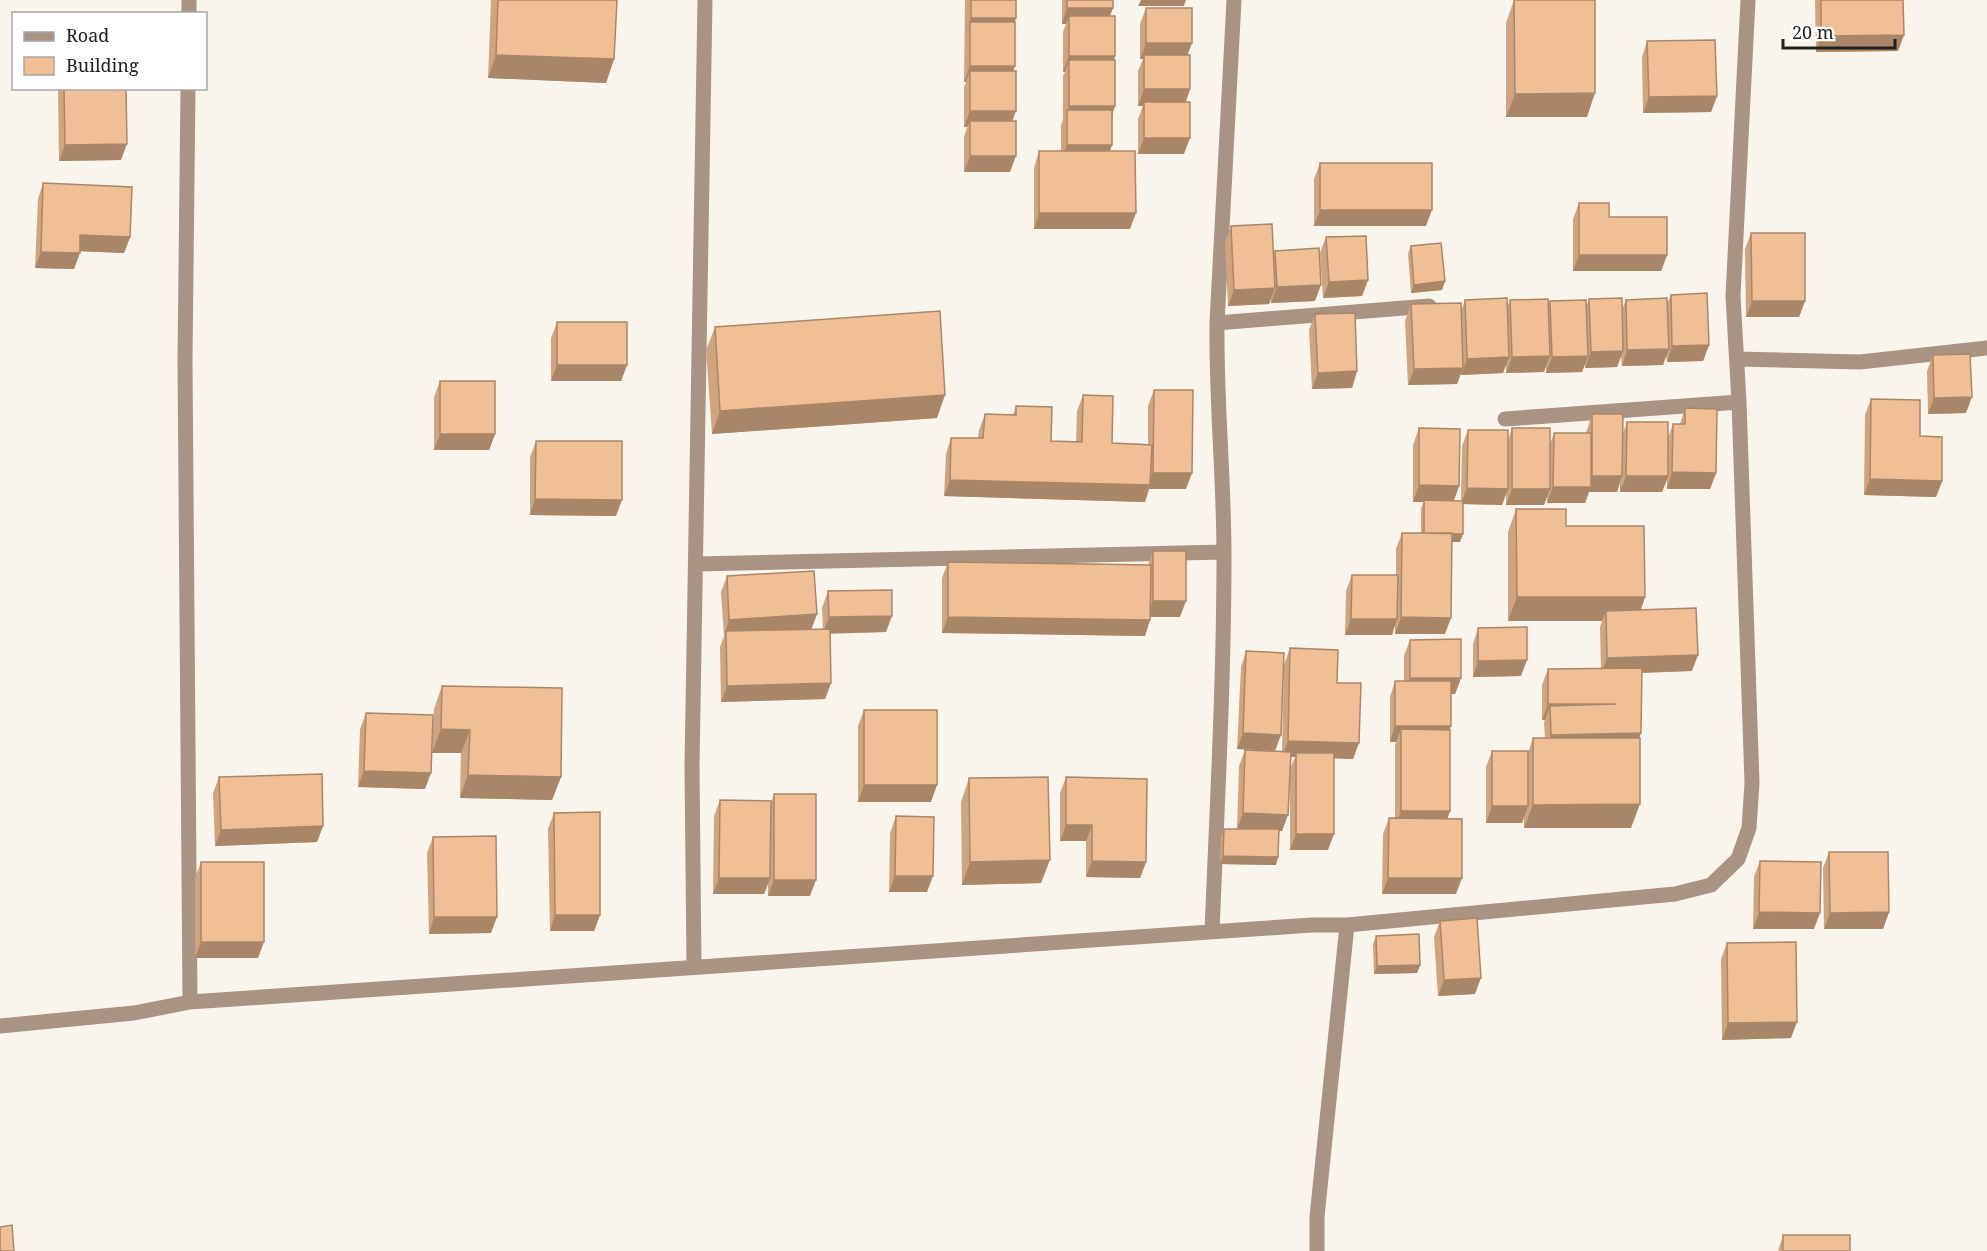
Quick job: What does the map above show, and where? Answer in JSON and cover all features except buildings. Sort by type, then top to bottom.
[{"type":"street","points":[[694,966],[692,766],[705,0]]},
{"type":"street","points":[[1212,932],[1224,552],[1216,371],[1217,323],[1234,0]]},
{"type":"street","points":[[0,1026],[134,1013],[190,1002],[694,966],[1212,932],[1347,926],[1675,894],[1712,885],[1738,859],[1749,828],[1752,783],[1740,402],[1733,296],[1748,0]]},
{"type":"street","points":[[188,90],[185,372],[190,1002]]},
{"type":"street","points":[[1217,323],[1444,304]]},
{"type":"street","points":[[1737,359],[1860,362],[1987,348]]},
{"type":"street","points":[[1505,418],[1740,402]]},
{"type":"street","points":[[696,564],[1224,552]]},
{"type":"street","points":[[1317,1251],[1317,1217],[1347,926]]}]
